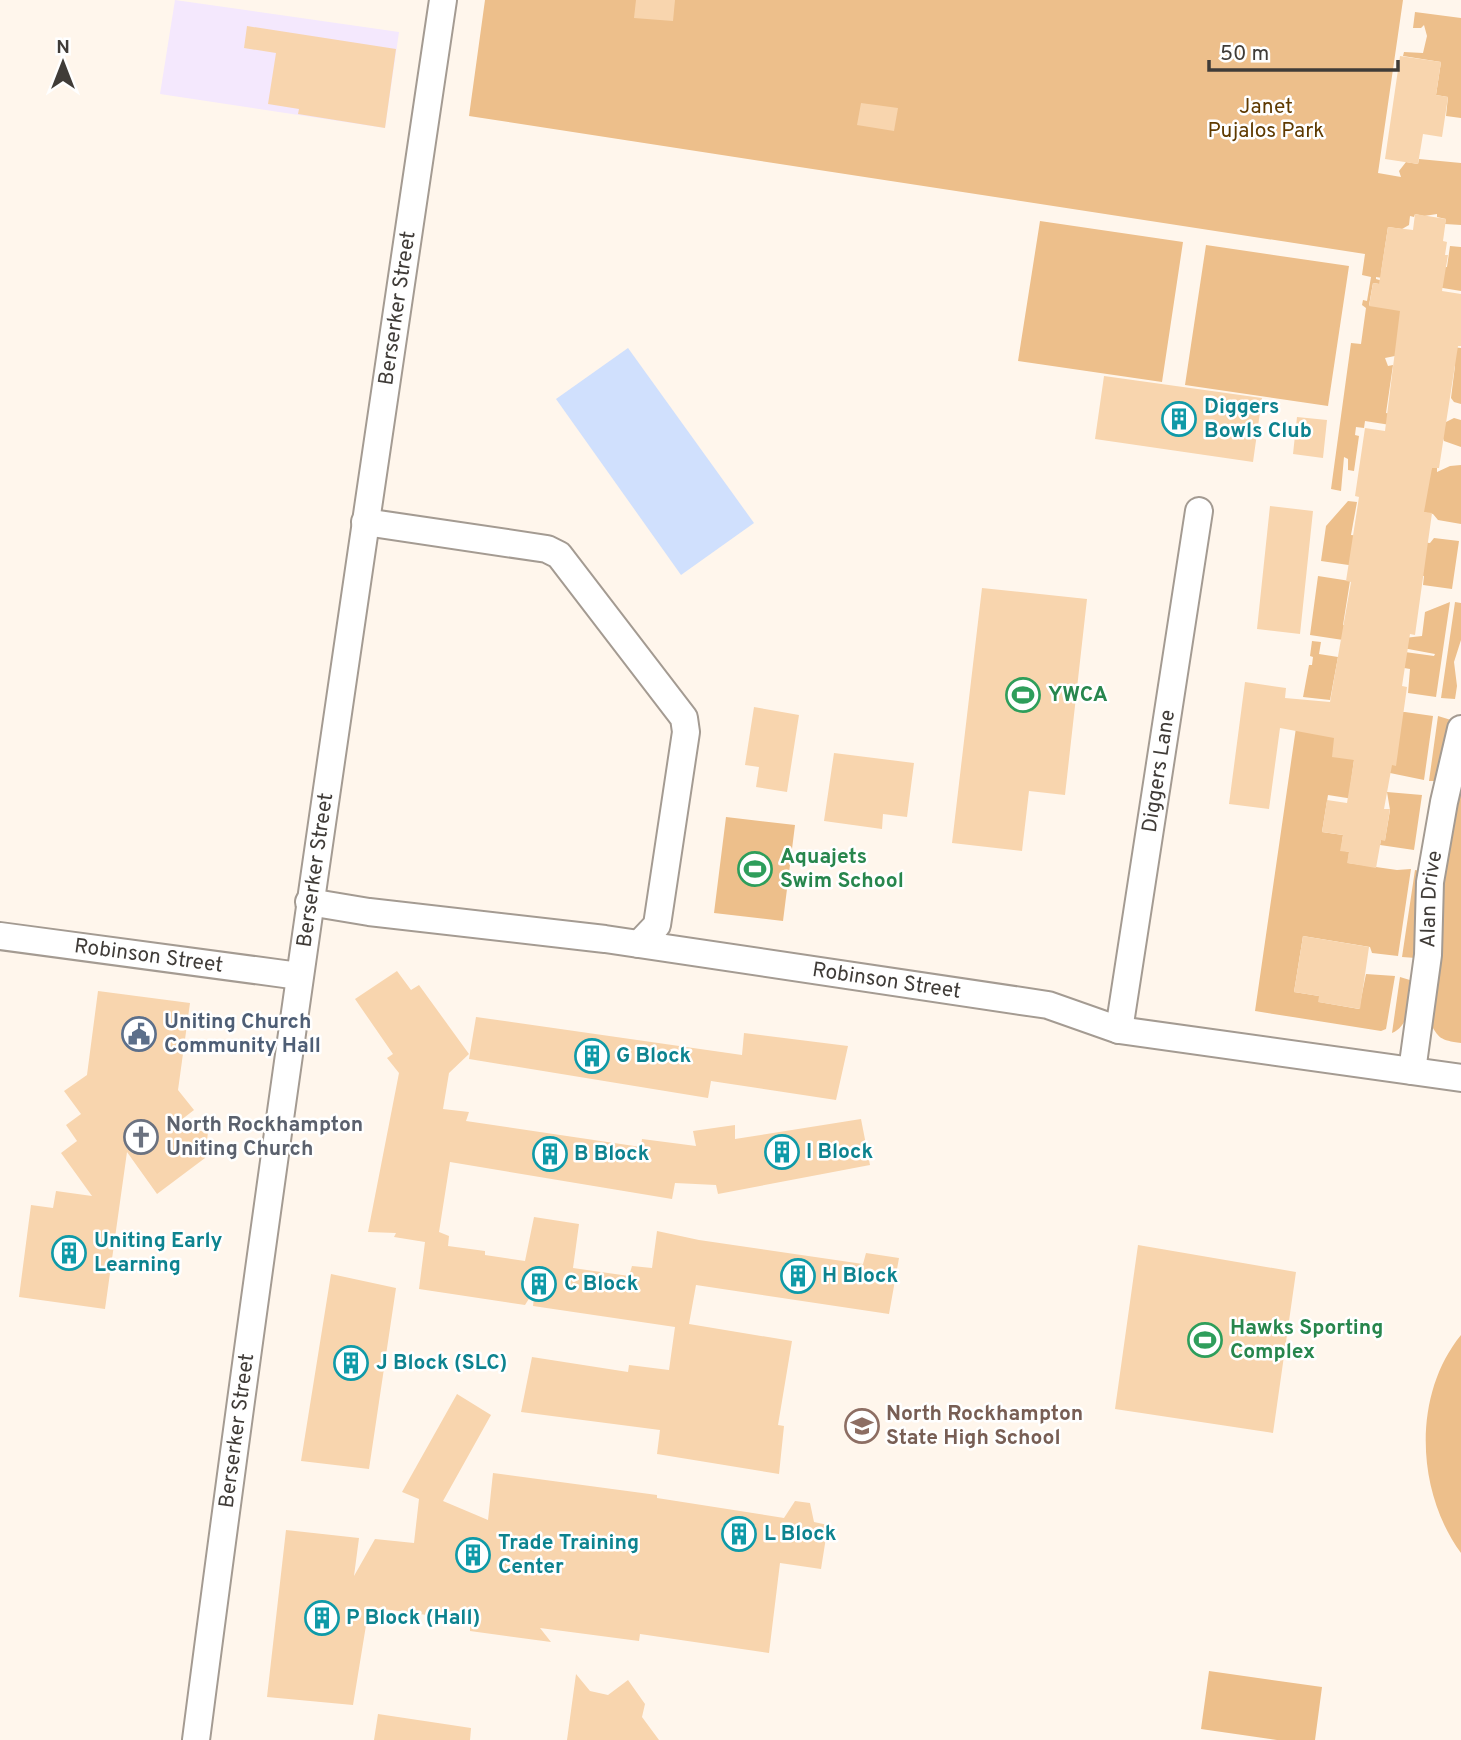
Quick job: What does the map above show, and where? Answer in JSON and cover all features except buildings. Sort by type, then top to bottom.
[{"type":"street","name":"Berserker Street","points":[[195,1740],[309,902],[443,0]]},
{"type":"street","name":"Diggers Lane","points":[[1119,1030],[1199,511]]},
{"type":"street","points":[[365,522],[547,549],[559,555],[684,718],[685,732],[656,926],[639,944]]},
{"type":"street","name":"Alan Drive","points":[[1412,1071],[1428,955],[1430,881],[1461,729]]},
{"type":"street","name":"Robinson Street","points":[[309,902],[639,944],[1048,1006],[1119,1030],[1461,1078]]},
{"type":"street","name":"Robinson Street","points":[[0,936],[299,976]]},
{"type":"shaded area","points":[[175,0],[399,32],[385,128],[160,94]]},
{"type":"green space","name":"Janet Pujalos Park","points":[[485,0],[1403,0],[1378,173],[1401,177],[1399,171],[1406,162],[1418,164],[1419,159],[1461,163],[1461,225],[1445,224],[1446,219],[1437,217],[1437,214],[1415,214],[1414,217],[1410,216],[1409,225],[1402,229],[1388,227],[1381,273],[1447,267],[1450,246],[1461,247],[1461,291],[1376,277],[1386,282],[1386,285],[1373,283],[1369,305],[1400,308],[1452,347],[1461,348],[1461,404],[1451,398],[1455,366],[1395,356],[1385,358],[1388,366],[1393,365],[1386,413],[1446,422],[1454,418],[1461,420],[1461,447],[1444,441],[1441,433],[1365,421],[1364,428],[1356,427],[1355,435],[1359,436],[1354,471],[1348,470],[1348,459],[1344,457],[1341,491],[1331,489],[1351,343],[1361,344],[1366,308],[1362,305],[1363,300],[1367,301],[1371,277],[1362,275],[1365,254],[469,116]]},
{"type":"green space","points":[[1415,12],[1461,18],[1461,118],[1446,116],[1448,97],[1436,95],[1441,62],[1403,56],[1404,52],[1423,53],[1427,36],[1424,25],[1421,28],[1413,28]]},
{"type":"green space","points":[[1040,221],[1183,242],[1162,382],[1018,361]]},
{"type":"green space","points":[[1206,245],[1349,266],[1328,406],[1185,385]]},
{"type":"green space","points":[[1461,465],[1461,524],[1438,520],[1433,514],[1417,511],[1432,467],[1437,468],[1437,472],[1450,466]]},
{"type":"green space","points":[[1348,501],[1357,502],[1351,535],[1430,543],[1434,538],[1459,541],[1452,589],[1423,585],[1424,576],[1321,561],[1326,526]]},
{"type":"green space","points":[[1318,576],[1350,581],[1343,625],[1363,643],[1310,635]]},
{"type":"green space","points":[[1450,602],[1436,697],[1408,693],[1410,669],[1404,668],[1405,652],[1435,654],[1403,648],[1404,638],[1422,636],[1425,612]]},
{"type":"green space","points":[[1455,602],[1461,603],[1461,640],[1454,662],[1457,686],[1455,699],[1441,698]]},
{"type":"green space","points":[[1312,641],[1321,642],[1319,654],[1338,657],[1330,700],[1303,697],[1309,665],[1312,665]]},
{"type":"green space","points":[[1405,712],[1433,716],[1424,780],[1390,773],[1335,736],[1354,760],[1350,789],[1385,804],[1328,795],[1322,832],[1343,835],[1341,850],[1349,852],[1348,863],[1397,870],[1411,869],[1398,956],[1372,953],[1370,947],[1303,936],[1294,992],[1319,996],[1319,1002],[1359,1009],[1366,974],[1395,976],[1386,1029],[1381,1031],[1255,1011],[1298,714]]},
{"type":"green space","points":[[1438,716],[1451,720],[1437,781],[1429,781]]},
{"type":"green space","points":[[1461,776],[1461,1043],[1441,1038],[1429,1021],[1446,859]]},
{"type":"green space","points":[[1387,792],[1422,795],[1414,850],[1380,845],[1381,840],[1385,840],[1390,810]]},
{"type":"green space","name":"Aquajets Swim School","points":[[726,817],[795,825],[783,921],[714,913]]},
{"type":"green space","points":[[1415,870],[1420,871],[1416,958],[1402,957]]},
{"type":"green space","points":[[1400,977],[1413,981],[1410,1003],[1403,1024],[1392,1033]]},
{"type":"green space","points":[[1461,1335],[1461,1553],[1446,1529],[1435,1502],[1428,1473],[1426,1444],[1428,1414],[1434,1386],[1445,1359]]},
{"type":"green space","points":[[1209,1671],[1322,1687],[1315,1740],[1277,1740],[1201,1729]]},
{"type":"water","points":[[628,348],[754,523],[681,575],[556,399]]},
{"type":"place","name":"Diggers Bowls Club","points":[[1179,419]]},
{"type":"place","name":"YWCA","points":[[1023,695]]},
{"type":"place","name":"Aquajets Swim School","points":[[755,869]]},
{"type":"place","name":"Uniting Church Community Hall","points":[[139,1034]]},
{"type":"place","name":"G Block","points":[[592,1056]]},
{"type":"place","name":"North Rockhampton Uniting Church","points":[[141,1137]]},
{"type":"place","name":"I Block","points":[[782,1152]]},
{"type":"place","name":"B Block","points":[[550,1154]]},
{"type":"place","name":"Uniting Early Learning","points":[[69,1253]]},
{"type":"place","name":"H Block","points":[[798,1276]]},
{"type":"place","name":"C Block","points":[[539,1284]]},
{"type":"place","name":"Hawks Sporting Complex","points":[[1205,1340]]},
{"type":"place","name":"J Block (SLC)","points":[[351,1363]]},
{"type":"place","name":"North Rockhampton State High School","points":[[862,1426]]},
{"type":"place","name":"L Block","points":[[739,1534]]},
{"type":"place","name":"Trade Training Center","points":[[473,1555]]},
{"type":"place","name":"P Block (Hall)","points":[[322,1618]]}]
